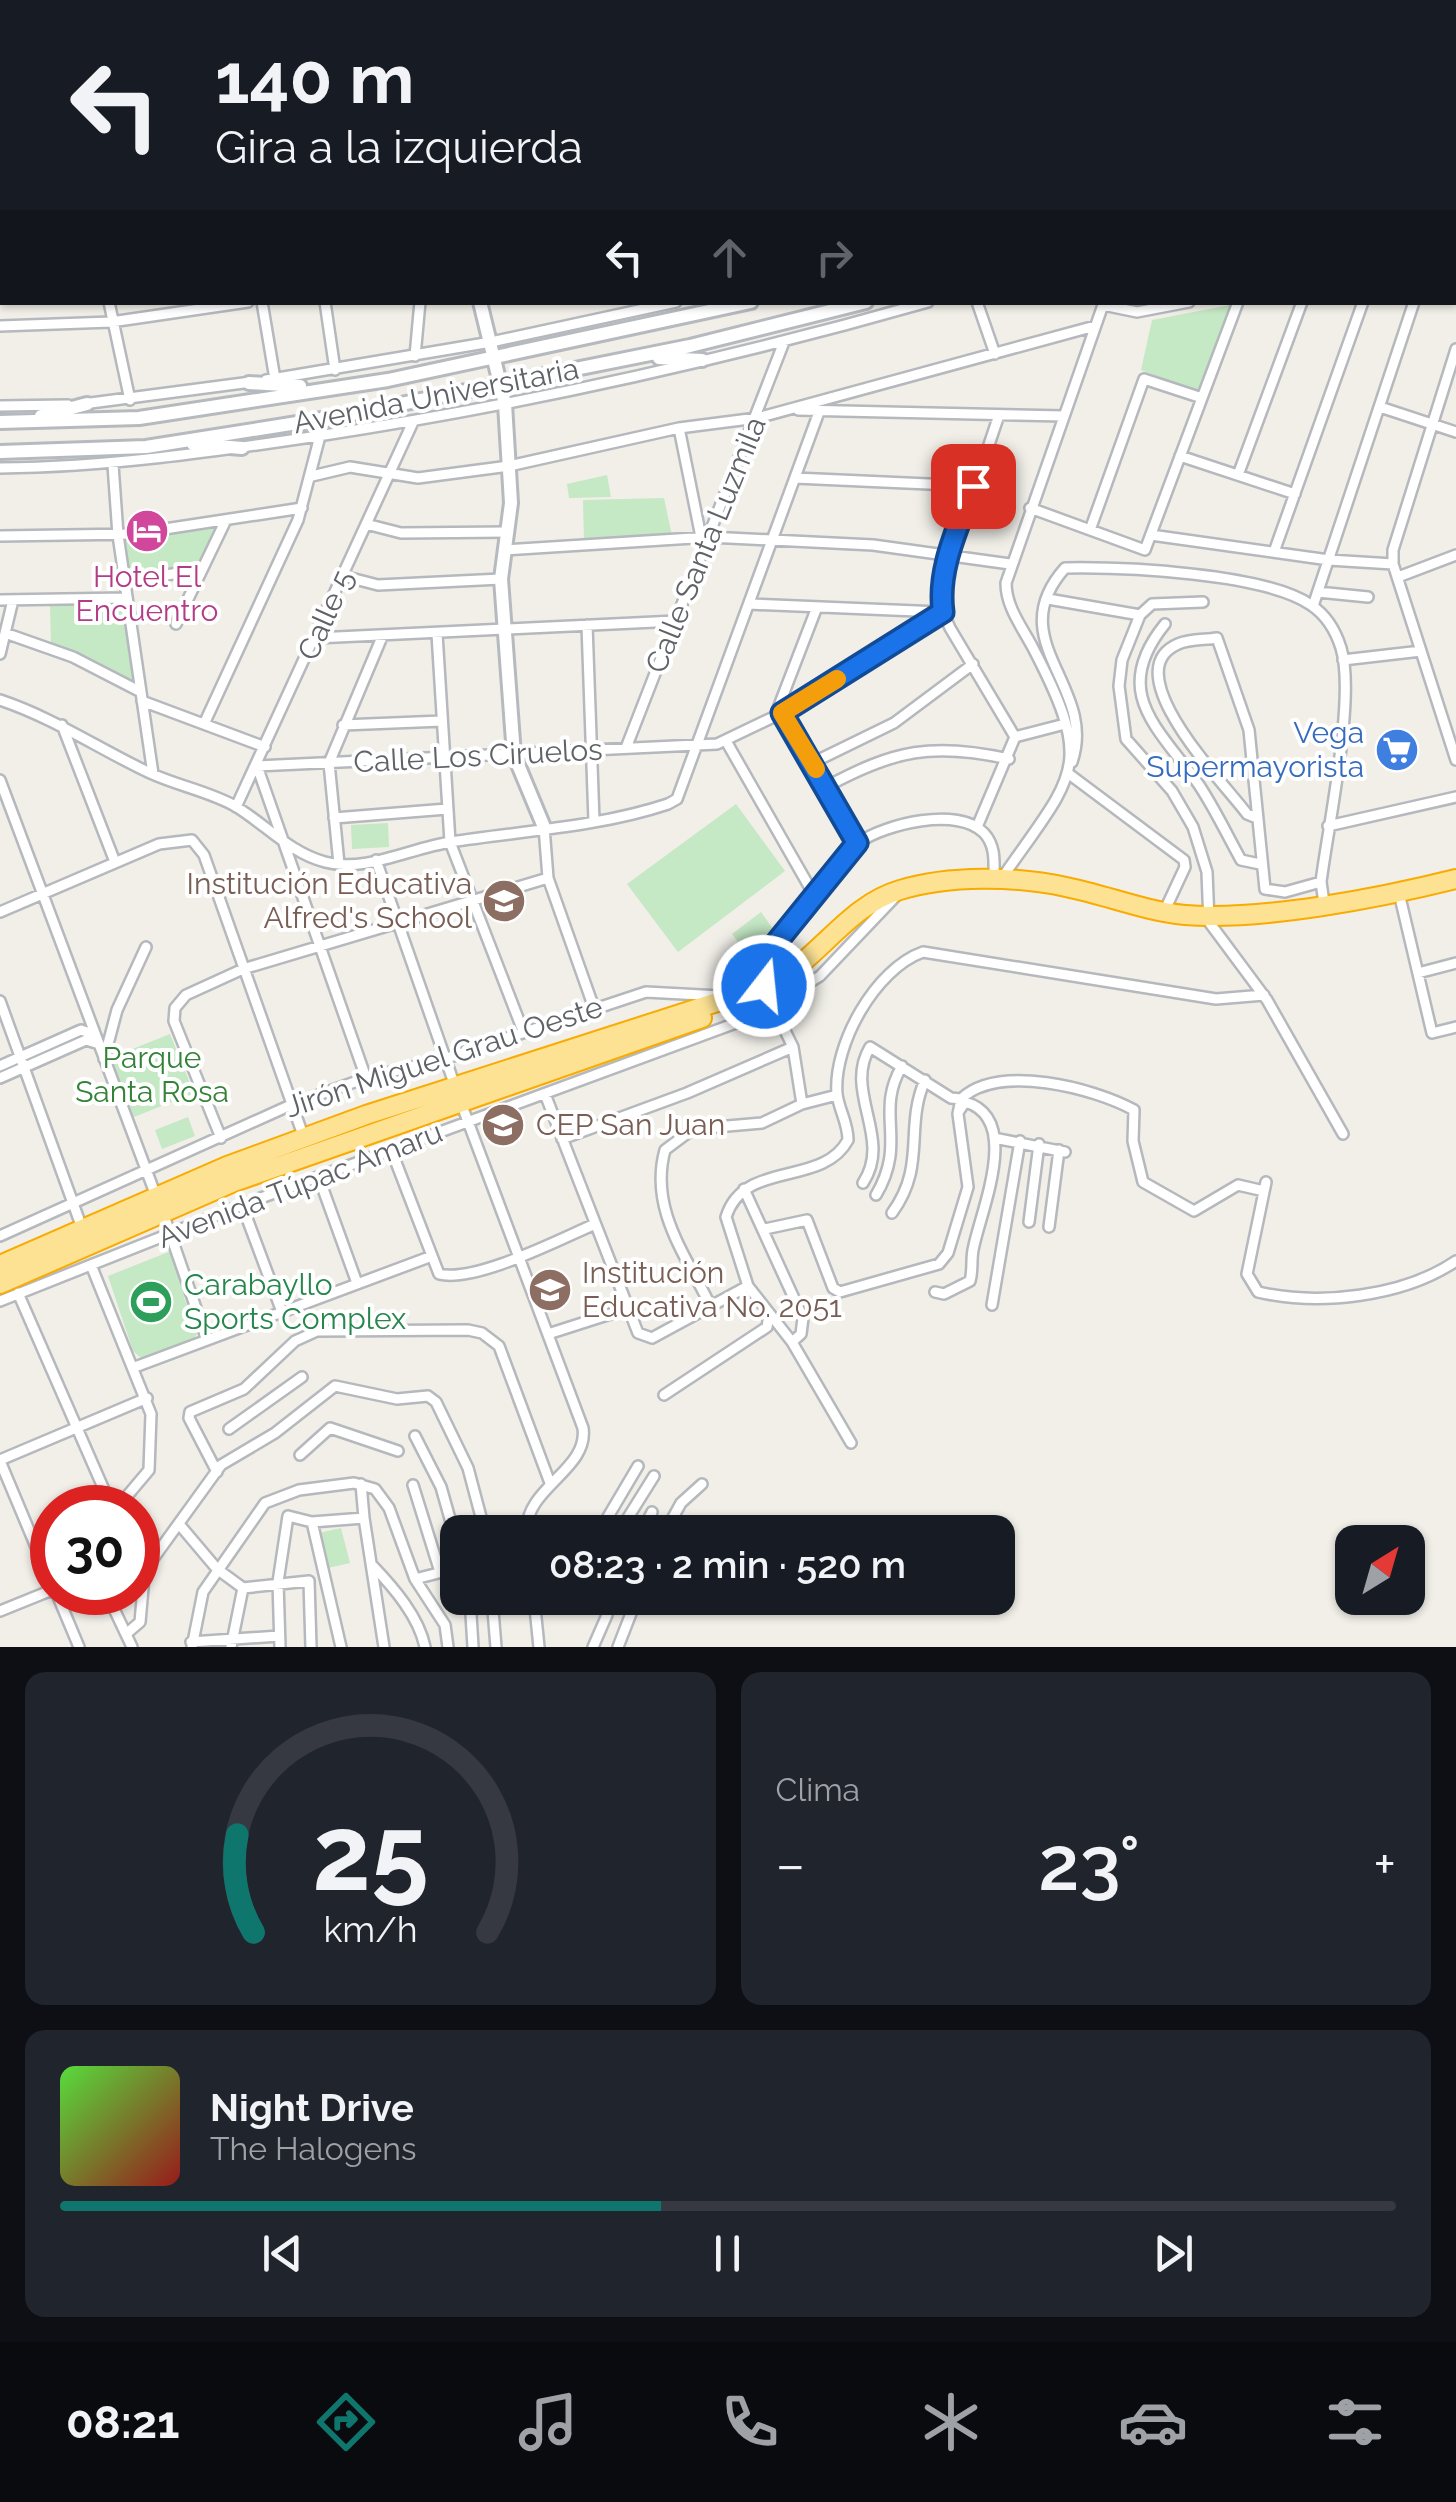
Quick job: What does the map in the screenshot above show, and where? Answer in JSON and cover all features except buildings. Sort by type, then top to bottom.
[{"type":"highway","name":"Avenida Túpac Amaru","points":[[0,1284],[304,1138],[733,1007],[808,960],[869,906],[901,889],[997,880],[1064,886],[1164,912],[1208,916],[1324,903],[1456,878]]},
{"type":"highway","name":"Avenida Túpac Amaru","points":[[0,1265],[83,1229],[160,1205],[457,1093],[764,986]]},
{"type":"street","points":[[108,305],[130,400]]},
{"type":"street","points":[[262,305],[274,379]]},
{"type":"street","points":[[325,305],[336,370]]},
{"type":"street","points":[[415,356],[420,305]]},
{"type":"street","points":[[481,305],[505,404],[508,532],[501,578],[514,756],[544,827],[548,878],[594,1008]]},
{"type":"street","points":[[614,305],[614,316]]},
{"type":"street","points":[[0,406],[130,400],[336,370],[663,305]]},
{"type":"street","name":"Avenida Universitaria","points":[[0,422],[140,418],[495,358],[737,305]]},
{"type":"street","name":"Avenida Universitaria","points":[[0,452],[171,443],[636,358],[854,305]]},
{"type":"street","points":[[0,465],[113,465],[413,422],[784,342],[917,305]]},
{"type":"street","points":[[979,305],[995,354]]},
{"type":"street","points":[[1072,762],[1055,687],[1009,602],[1006,584],[1104,305]]},
{"type":"street","points":[[1108,305],[1137,312],[1173,305]]},
{"type":"street","points":[[1030,508],[1145,550],[1237,305]]},
{"type":"street","points":[[1238,475],[1301,305]]},
{"type":"street","points":[[1274,552],[1362,305]]},
{"type":"street","points":[[1313,606],[1413,305]]},
{"type":"street","points":[[0,326],[111,322],[202,306]]},
{"type":"street","points":[[312,476],[350,466],[448,477],[509,466],[679,428],[757,418],[1095,326]]},
{"type":"street","name":"Calle Santa Luzmila","points":[[626,748],[784,342]]},
{"type":"street","points":[[1456,350],[1393,550],[1393,564],[1456,760]]},
{"type":"street","points":[[636,358],[702,360]]},
{"type":"street","points":[[1090,530],[1144,379],[1202,398]]},
{"type":"street","points":[[249,383],[322,388]]},
{"type":"street","points":[[19,422],[87,404]]},
{"type":"street","points":[[1380,407],[1456,432]]},
{"type":"street","points":[[790,410],[1064,416]]},
{"type":"street","points":[[0,700],[62,725],[154,774],[236,807],[288,845],[338,864],[376,860],[450,842],[594,821],[677,799],[819,412]]},
{"type":"street","points":[[977,827],[1009,759],[1015,737],[943,612],[941,586],[949,552],[999,416]]},
{"type":"street","name":"Calle 5","points":[[236,807],[413,422]]},
{"type":"street","points":[[679,428],[705,537]]},
{"type":"street","points":[[204,724],[302,508],[320,436]]},
{"type":"street","points":[[171,443],[242,448]]},
{"type":"street","points":[[0,465],[56,450]]},
{"type":"street","points":[[1180,456],[1295,494]]},
{"type":"street","points":[[113,465],[118,535],[154,774]]},
{"type":"street","points":[[796,478],[973,486]]},
{"type":"street","points":[[0,536],[118,535],[302,508]]},
{"type":"street","points":[[176,624],[226,520]]},
{"type":"street","points":[[366,524],[400,533],[508,532]]},
{"type":"street","points":[[1151,535],[1329,560],[1393,564]]},
{"type":"street","points":[[505,550],[705,537],[949,552],[1010,564]]},
{"type":"street","points":[[1398,577],[1456,555]]},
{"type":"street","points":[[997,880],[1055,805],[1078,742],[1072,698],[1042,640],[1048,598],[1065,568],[1078,568],[1265,586],[1313,606],[1330,624],[1343,660],[1347,696],[1321,882],[1324,903]]},
{"type":"street","points":[[125,582],[202,569]]},
{"type":"street","points":[[344,576],[378,585],[501,578]]},
{"type":"street","points":[[1318,592],[1368,597]]},
{"type":"street","points":[[0,600],[127,598]]},
{"type":"street","points":[[1048,598],[1140,616]]},
{"type":"street","points":[[0,654],[13,600]]},
{"type":"street","points":[[1204,602],[1152,604],[1140,616],[1122,660],[1119,686],[1126,739],[1172,791],[1193,827],[1208,872],[1208,916],[1264,995],[1343,1134]]},
{"type":"street","points":[[749,604],[943,612]]},
{"type":"street","points":[[817,607],[779,714],[857,843]]},
{"type":"street","name":"Calle Los Ciruelos","points":[[258,766],[592,752],[726,740],[779,714],[943,612]]},
{"type":"street","points":[[316,638],[676,620]]},
{"type":"street","points":[[587,624],[594,821]]},
{"type":"street","points":[[1165,624],[1143,654],[1141,685],[1146,718],[1198,784],[1241,860],[1260,864]]},
{"type":"street","points":[[5,633],[73,656],[142,696],[265,747]]},
{"type":"street","points":[[438,634],[450,842],[523,1031]]},
{"type":"street","points":[[338,864],[329,762],[382,637]]},
{"type":"street","points":[[1257,818],[1247,814],[1162,703],[1162,666],[1170,649],[1181,642],[1217,638],[1223,651],[1249,730],[1257,818],[1262,883],[1269,892],[1321,882]]},
{"type":"street","points":[[1343,660],[1421,651]]},
{"type":"street","points":[[812,764],[894,723],[972,664]]},
{"type":"street","points":[[342,726],[442,721]]},
{"type":"street","points":[[1015,737],[1066,724]]},
{"type":"street","points":[[62,725],[115,862]]},
{"type":"street","points":[[726,740],[814,895]]},
{"type":"street","points":[[826,787],[881,759],[917,750],[956,749],[1009,759]]},
{"type":"street","points":[[258,766],[366,1078]]},
{"type":"street","points":[[1069,774],[1184,860],[1164,912]]},
{"type":"street","points":[[0,780],[207,1340]]},
{"type":"street","points":[[1328,826],[1456,797]]},
{"type":"street","points":[[334,818],[447,809]]},
{"type":"street","points":[[764,986],[760,973],[766,961],[857,843],[892,828],[933,822],[977,827],[991,843],[997,880]]},
{"type":"street","points":[[0,912],[172,839],[192,840],[204,855],[304,1138]]},
{"type":"street","points":[[376,860],[444,1060],[583,1428],[582,1445],[529,1515]]},
{"type":"street","points":[[221,1138],[174,1021],[175,1008],[186,995],[244,969],[321,944],[548,878]]},
{"type":"street","name":"Avenida Túpac Amaru","points":[[0,1301],[242,1205],[730,1027],[820,976],[901,889]]},
{"type":"street","points":[[1398,890],[1432,1034],[1456,1027]]},
{"type":"street","points":[[103,1061],[117,1010],[146,947]]},
{"type":"street","points":[[851,1442],[792,1342],[748,1286],[726,1218],[744,1189],[791,1170],[814,1169],[841,1153],[848,1140],[848,1126],[837,1095],[853,1026],[893,973],[923,952],[1216,999],[1264,995]]},
{"type":"street","points":[[1418,973],[1456,963]]},
{"type":"street","name":"Jirón Miguel Grau Oeste","points":[[0,1236],[294,1104],[366,1078],[444,1060],[656,990],[732,998]]},
{"type":"street","points":[[0,1000],[83,1229]]},
{"type":"street","points":[[772,1006],[793,1046],[802,1104]]},
{"type":"street","points":[[0,1078],[81,1030],[94,1039]]},
{"type":"street","points":[[562,1139],[688,1092],[793,1046]]},
{"type":"street","points":[[863,1183],[873,1164],[875,1144],[864,1102],[862,1062],[870,1047],[951,1098],[961,1098],[982,1087],[1049,1080],[1095,1093],[1134,1110],[1138,1172],[1155,1192],[1194,1211],[1238,1185],[1265,1186],[1247,1274],[1250,1286],[1258,1292],[1344,1296],[1381,1291],[1456,1261]]},
{"type":"street","points":[[0,1066],[23,1062]]},
{"type":"street","points":[[876,1195],[892,1162],[890,1092],[902,1066]]},
{"type":"street","points":[[892,1213],[914,1171],[914,1110],[926,1080]]},
{"type":"street","points":[[545,1094],[626,1309],[645,1338],[652,1338],[709,1303],[748,1286]]},
{"type":"street","points":[[709,1303],[669,1226],[661,1194],[660,1170],[665,1150],[693,1129],[762,1123],[802,1104],[837,1095]]},
{"type":"street","points":[[764,1229],[808,1220],[833,1288],[840,1292],[939,1264],[948,1253],[968,1188],[958,1114],[961,1098]]},
{"type":"street","points":[[936,1292],[966,1285],[972,1275],[972,1252],[990,1198],[994,1138],[987,1114],[965,1102],[958,1114]]},
{"type":"street","points":[[994,1138],[1062,1151],[1049,1226]]},
{"type":"street","points":[[992,1305],[1020,1141]]},
{"type":"street","points":[[1029,1222],[1038,1144]]},
{"type":"street","points":[[392,1152],[439,1274],[451,1277],[519,1256],[594,1225]]},
{"type":"street","points":[[319,1178],[357,1283]]},
{"type":"street","points":[[744,1189],[803,1318],[801,1334],[792,1342]]},
{"type":"street","points":[[242,1205],[282,1312]]},
{"type":"street","points":[[135,1367],[432,1256]]},
{"type":"street","points":[[91,1265],[147,1398],[149,1470],[135,1485]]},
{"type":"street","points":[[18,1293],[103,1485]]},
{"type":"street","points":[[548,1334],[626,1309]]},
{"type":"street","points":[[664,1395],[767,1327],[769,1315]]},
{"type":"street","points":[[217,1472],[189,1414],[244,1390],[295,1341],[316,1331],[477,1331],[499,1346],[506,1359],[550,1483]]},
{"type":"street","points":[[229,1429],[302,1377]]},
{"type":"street","points":[[126,1634],[140,1622],[144,1577],[150,1565],[227,1460],[275,1433],[335,1386],[397,1399],[432,1398],[468,1468],[481,1515]]},
{"type":"street","points":[[30,1532],[0,1461],[147,1398]]},
{"type":"street","points":[[300,1455],[330,1428],[398,1450]]},
{"type":"street","points":[[414,1436],[441,1486],[449,1515]]},
{"type":"street","points":[[609,1515],[638,1466]]},
{"type":"street","points":[[630,1515],[654,1476]]},
{"type":"street","points":[[361,1484],[384,1647]]},
{"type":"street","points":[[294,1493],[278,1582],[279,1641],[191,1645],[195,1613],[217,1569],[265,1503],[294,1493],[320,1486],[361,1484],[375,1489],[389,1508],[415,1579],[445,1626],[448,1647]]},
{"type":"street","points":[[674,1515],[681,1503],[702,1484]]},
{"type":"street","points":[[413,1485],[440,1572],[415,1579]]},
{"type":"street","points":[[288,1516],[312,1522],[364,1518]]},
{"type":"street","points":[[312,1522],[340,1647]]},
{"type":"street","points":[[179,1524],[217,1569],[243,1588],[309,1580],[311,1647]]},
{"type":"street","points":[[372,1566],[392,1585],[422,1632],[425,1647]]},
{"type":"street","points":[[231,1642],[243,1588]]},
{"type":"street","points":[[0,1611],[30,1599]]},
{"type":"street","points":[[65,1615],[79,1647]]},
{"type":"street","points":[[117,1615],[132,1647]]},
{"type":"street","points":[[471,1615],[473,1647]]},
{"type":"street","points":[[493,1615],[496,1647]]},
{"type":"street","points":[[536,1615],[539,1647]]},
{"type":"street","points":[[593,1647],[607,1615]]},
{"type":"street","points":[[618,1647],[630,1615]]},
{"type":"green space","points":[[1230,305],[1199,392],[1141,370],[1152,320]]},
{"type":"green space","points":[[607,475],[611,497],[569,498],[567,484]]},
{"type":"green space","points":[[664,498],[672,536],[584,540],[583,500]]},
{"type":"green space","points":[[219,527],[200,566],[130,576],[123,540]]},
{"type":"green space","points":[[124,603],[136,686],[51,646],[50,605]]},
{"type":"green space","points":[[736,804],[785,871],[678,952],[627,884]]},
{"type":"green space","points":[[388,823],[389,847],[352,849],[351,825]]},
{"type":"green space","points":[[761,912],[773,929],[745,951],[732,934]]},
{"type":"green space","name":"Parque Santa Rosa","points":[[170,1034],[194,1093],[134,1117],[110,1058]]},
{"type":"green space","points":[[188,1117],[195,1136],[162,1149],[155,1130]]},
{"type":"green space","name":"Carabayllo Sports Complex","points":[[171,1251],[187,1292],[184,1298],[200,1331],[194,1338],[141,1358],[133,1351],[108,1276]]},
{"type":"green space","points":[[341,1528],[350,1563],[328,1568],[319,1533]]},
{"type":"slow traffic","points":[[816,769],[782,713],[837,679]]},
{"type":"place","name":"Hotel El Encuentro","points":[[147,531]]},
{"type":"place","name":"Vega Supermayorista","points":[[1397,750]]},
{"type":"place","name":"Institución Educativa Alfred's School","points":[[504,901]]},
{"type":"place","name":"CEP San Juan","points":[[503,1125]]},
{"type":"place","name":"Institución Educativa No. 2051","points":[[550,1290]]},
{"type":"place","name":"Carabayllo Sports Complex","points":[[151,1302]]},
{"type":"route","points":[[764,986],[760,973],[776,943],[857,843],[782,713],[943,612],[941,586],[949,552],[973,486]]}]
